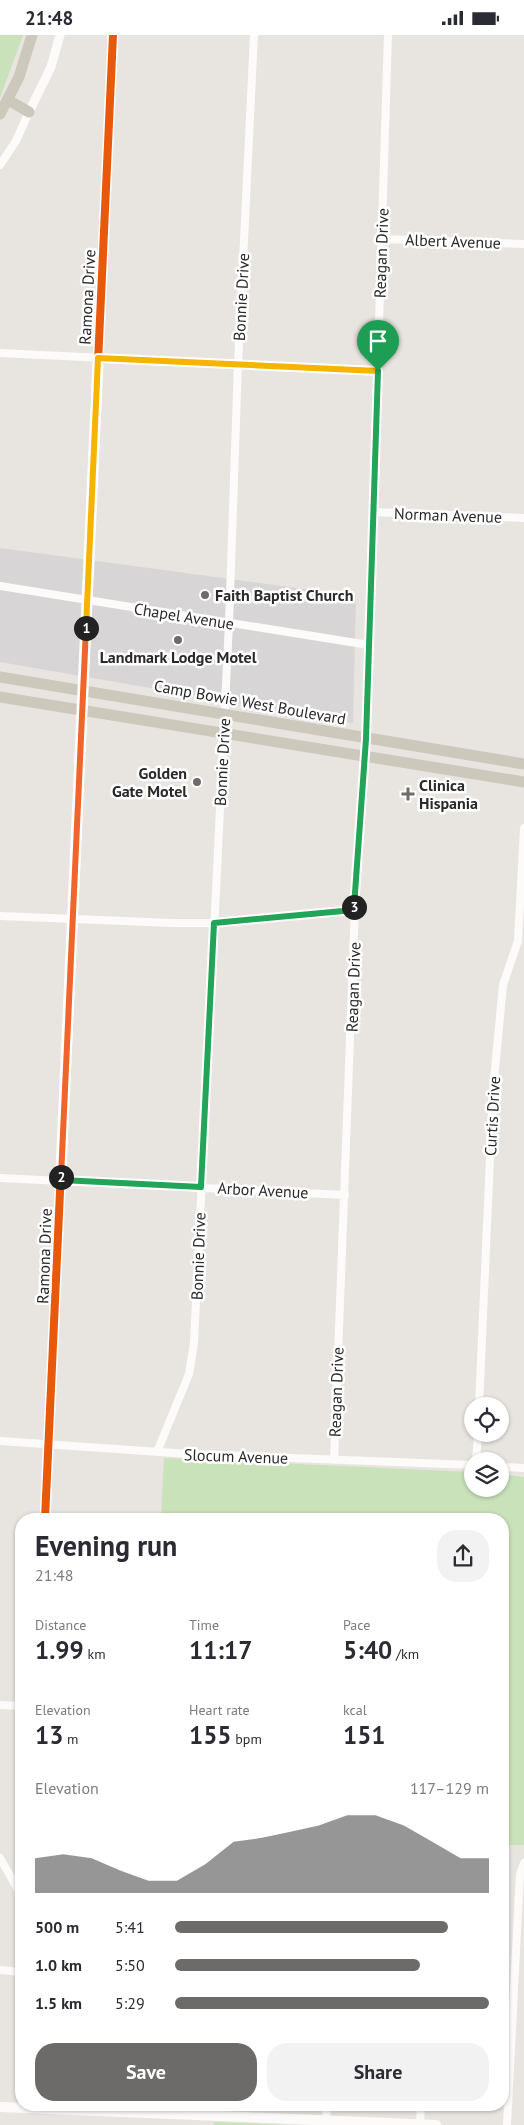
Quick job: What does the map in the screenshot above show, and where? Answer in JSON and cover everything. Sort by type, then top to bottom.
[{"type":"main road","points":[[0,114],[20,77],[32,35]]},
{"type":"main road","points":[[8,100],[29,112]]},
{"type":"main road","name":"Camp Bowie West Boulevard","points":[[0,677],[524,764]]},
{"type":"main road","name":"Camp Bowie West Boulevard","points":[[0,697],[524,782]]},
{"type":"main road","points":[[0,2107],[15,2106]]},
{"type":"main road","points":[[190,2111],[436,2125]]},
{"type":"street","points":[[0,165],[16,141],[51,67],[60,35]]},
{"type":"street","name":"Ramona Drive","points":[[45,1513],[113,35]]},
{"type":"street","name":"Bonnie Drive","points":[[157,1452],[189,1374],[194,1343],[225,714],[238,364],[254,35]]},
{"type":"street","name":"Reagan Drive","points":[[334,1460],[355,907],[366,739],[388,35]]},
{"type":"street","name":"Albert Avenue","points":[[382,239],[524,244]]},
{"type":"street","points":[[0,353],[378,371]]},
{"type":"street","name":"Norman Avenue","points":[[373,512],[524,518]]},
{"type":"street","name":"Chapel Avenue","points":[[0,586],[369,645]]},
{"type":"street","name":"Curtis Drive","points":[[479,1397],[494,1071],[503,985],[518,941],[524,828]]},
{"type":"street","points":[[0,916],[214,923],[343,911],[355,907]]},
{"type":"street","name":"Arbor Avenue","points":[[0,1178],[345,1195]]},
{"type":"street","name":"Slocum Avenue","points":[[0,1441],[157,1452],[464,1465]]},
{"type":"street","points":[[0,1705],[15,1706]]},
{"type":"street","points":[[0,1858],[15,1884]]},
{"type":"street","points":[[509,2086],[520,1874],[524,1863]]},
{"type":"street","points":[[0,1970],[15,1971]]},
{"type":"street","points":[[326,2120],[327,2111]]},
{"type":"street","points":[[420,2111],[420,2124]]},
{"type":"street","points":[[507,2125],[508,2111]]},
{"type":"shaded area","points":[[0,548],[356,596],[353,723],[0,662]]},
{"type":"green space","points":[[0,35],[23,35],[0,98]]},
{"type":"green space","points":[[164,1458],[464,1472],[464,1497],[509,1497],[509,1475],[524,1477],[524,1845],[509,1845],[509,1513],[161,1513]]},
{"type":"green space","points":[[214,2122],[289,2125],[214,2125]]},
{"type":"cycle path","points":[[45,1513],[113,35]]},
{"type":"place","name":"Faith Baptist Church","points":[[205,595]]},
{"type":"place","name":"Landmark Lodge Motel","points":[[178,640]]},
{"type":"place","name":"Golden Gate Motel","points":[[197,782]]},
{"type":"place","name":"Clinica Hispania","points":[[408,794]]},
{"type":"route","points":[[98,358],[378,371],[366,739],[355,907],[343,911],[214,923],[201,1187],[61,1180],[73,953],[98,358]]}]
